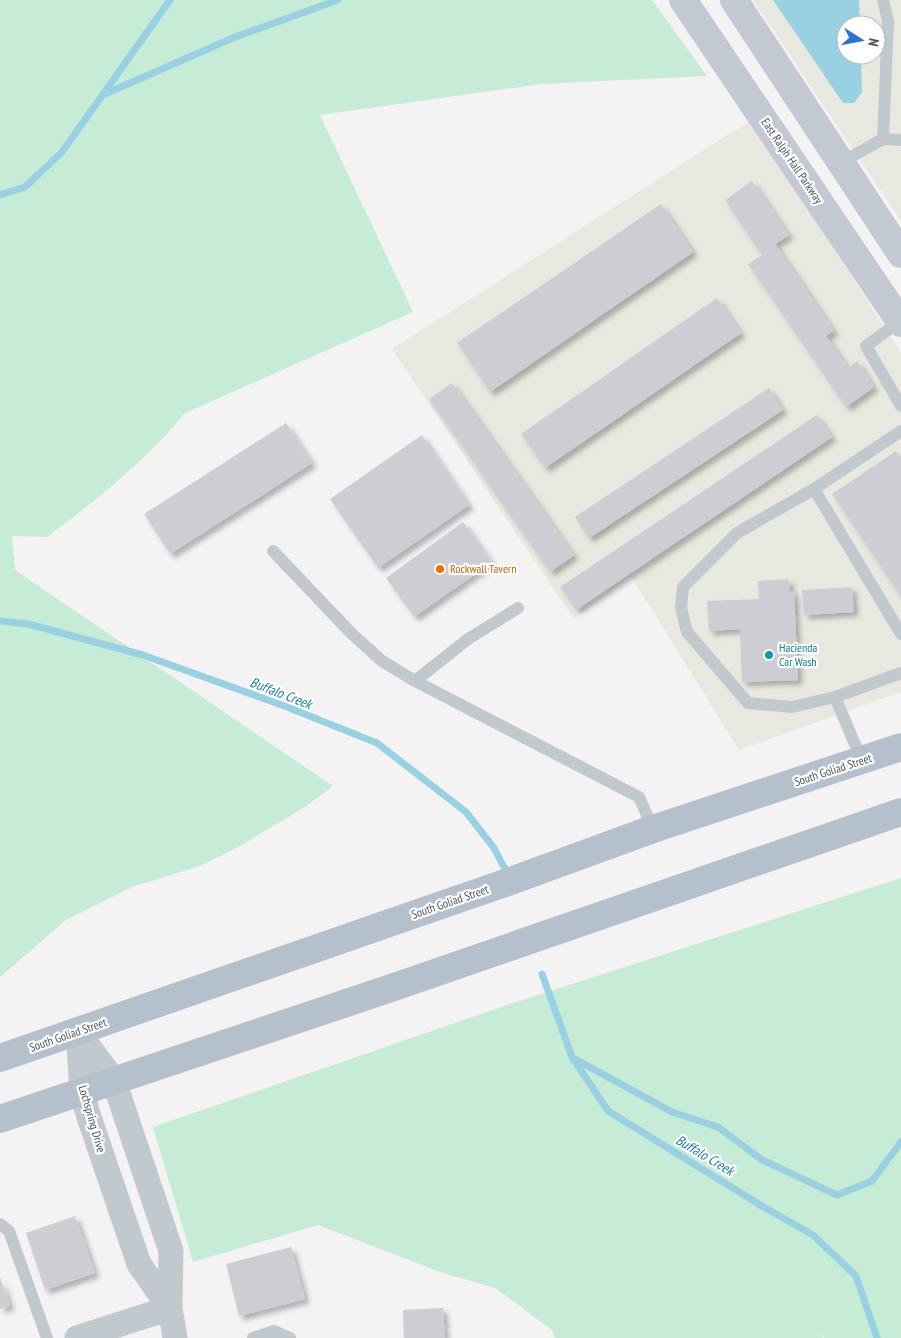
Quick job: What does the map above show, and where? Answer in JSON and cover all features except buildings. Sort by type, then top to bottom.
[{"type":"main road","name":"East Ralph Hall Parkway","points":[[683,0],[901,322]]},
{"type":"main road","points":[[734,0],[901,254]]},
{"type":"main road","points":[[808,185],[840,163]]},
{"type":"main road","name":"South Goliad Street","points":[[0,1058],[493,887],[653,829],[901,747]]},
{"type":"main road","points":[[0,1119],[394,987],[901,812]]},
{"type":"street","name":"Lochspring Drive","points":[[78,1032],[114,1081],[171,1251],[170,1308],[175,1338]]},
{"type":"street","name":"Lochspring Drive","points":[[78,1032],[82,1092],[139,1264],[170,1308]]},
{"type":"street","points":[[77,1338],[170,1308]]},
{"type":"lane","points":[[883,0],[888,21],[883,139]]},
{"type":"lane","points":[[840,163],[883,139],[901,140]]},
{"type":"lane","points":[[901,322],[866,346],[901,406]]},
{"type":"lane","points":[[901,431],[814,489],[737,532],[683,587],[681,608],[687,632],[748,703],[792,707],[835,697],[901,672]]},
{"type":"lane","points":[[814,489],[901,634]]},
{"type":"lane","points":[[273,551],[351,633],[382,661],[415,681],[638,796],[653,829]]},
{"type":"lane","points":[[415,681],[468,638],[518,608]]},
{"type":"lane","points":[[835,697],[862,761]]},
{"type":"lane","points":[[0,1224],[9,1231],[47,1338]]},
{"type":"lane","points":[[253,1338],[274,1331],[290,1338]]},
{"type":"shaded area","points":[[753,0],[901,0],[901,221]]},
{"type":"shaded area","points":[[751,120],[901,353],[901,692],[739,750],[631,576],[574,619],[392,349]]},
{"type":"green space","points":[[0,0],[652,0],[707,76],[541,84],[320,115],[413,312],[185,413],[137,464],[84,509],[47,537],[12,536],[15,570],[333,786],[305,807],[231,851],[200,866],[132,887],[66,920],[0,977]]},
{"type":"green space","points":[[901,878],[901,1338],[824,1338],[819,1331],[823,1338],[555,1338],[552,1330],[495,1288],[440,1272],[318,1225],[193,1262],[153,1127],[510,1004]]},
{"type":"water","points":[[773,0],[859,0],[860,15],[836,15],[836,65],[861,65],[862,92],[854,103],[843,103]]},
{"type":"waterway","points":[[0,195],[25,187],[62,152],[170,0]]},
{"type":"waterway","points":[[105,94],[235,37],[338,0]]},
{"type":"waterway","name":"Buffalo Creek","points":[[0,621],[28,624],[143,655],[287,707],[377,743],[466,812],[494,848],[505,869]]},
{"type":"waterway","name":"Buffalo Creek","points":[[542,974],[572,1057],[608,1111],[762,1206],[813,1235],[856,1276],[877,1338]]},
{"type":"waterway","points":[[575,1059],[672,1112],[718,1127],[762,1160],[837,1195],[872,1181],[901,1142]]},
{"type":"place","name":"Rockwall Tavern","points":[[440,569]]},
{"type":"place","name":"Hacienda Car Wash","points":[[769,655]]}]
